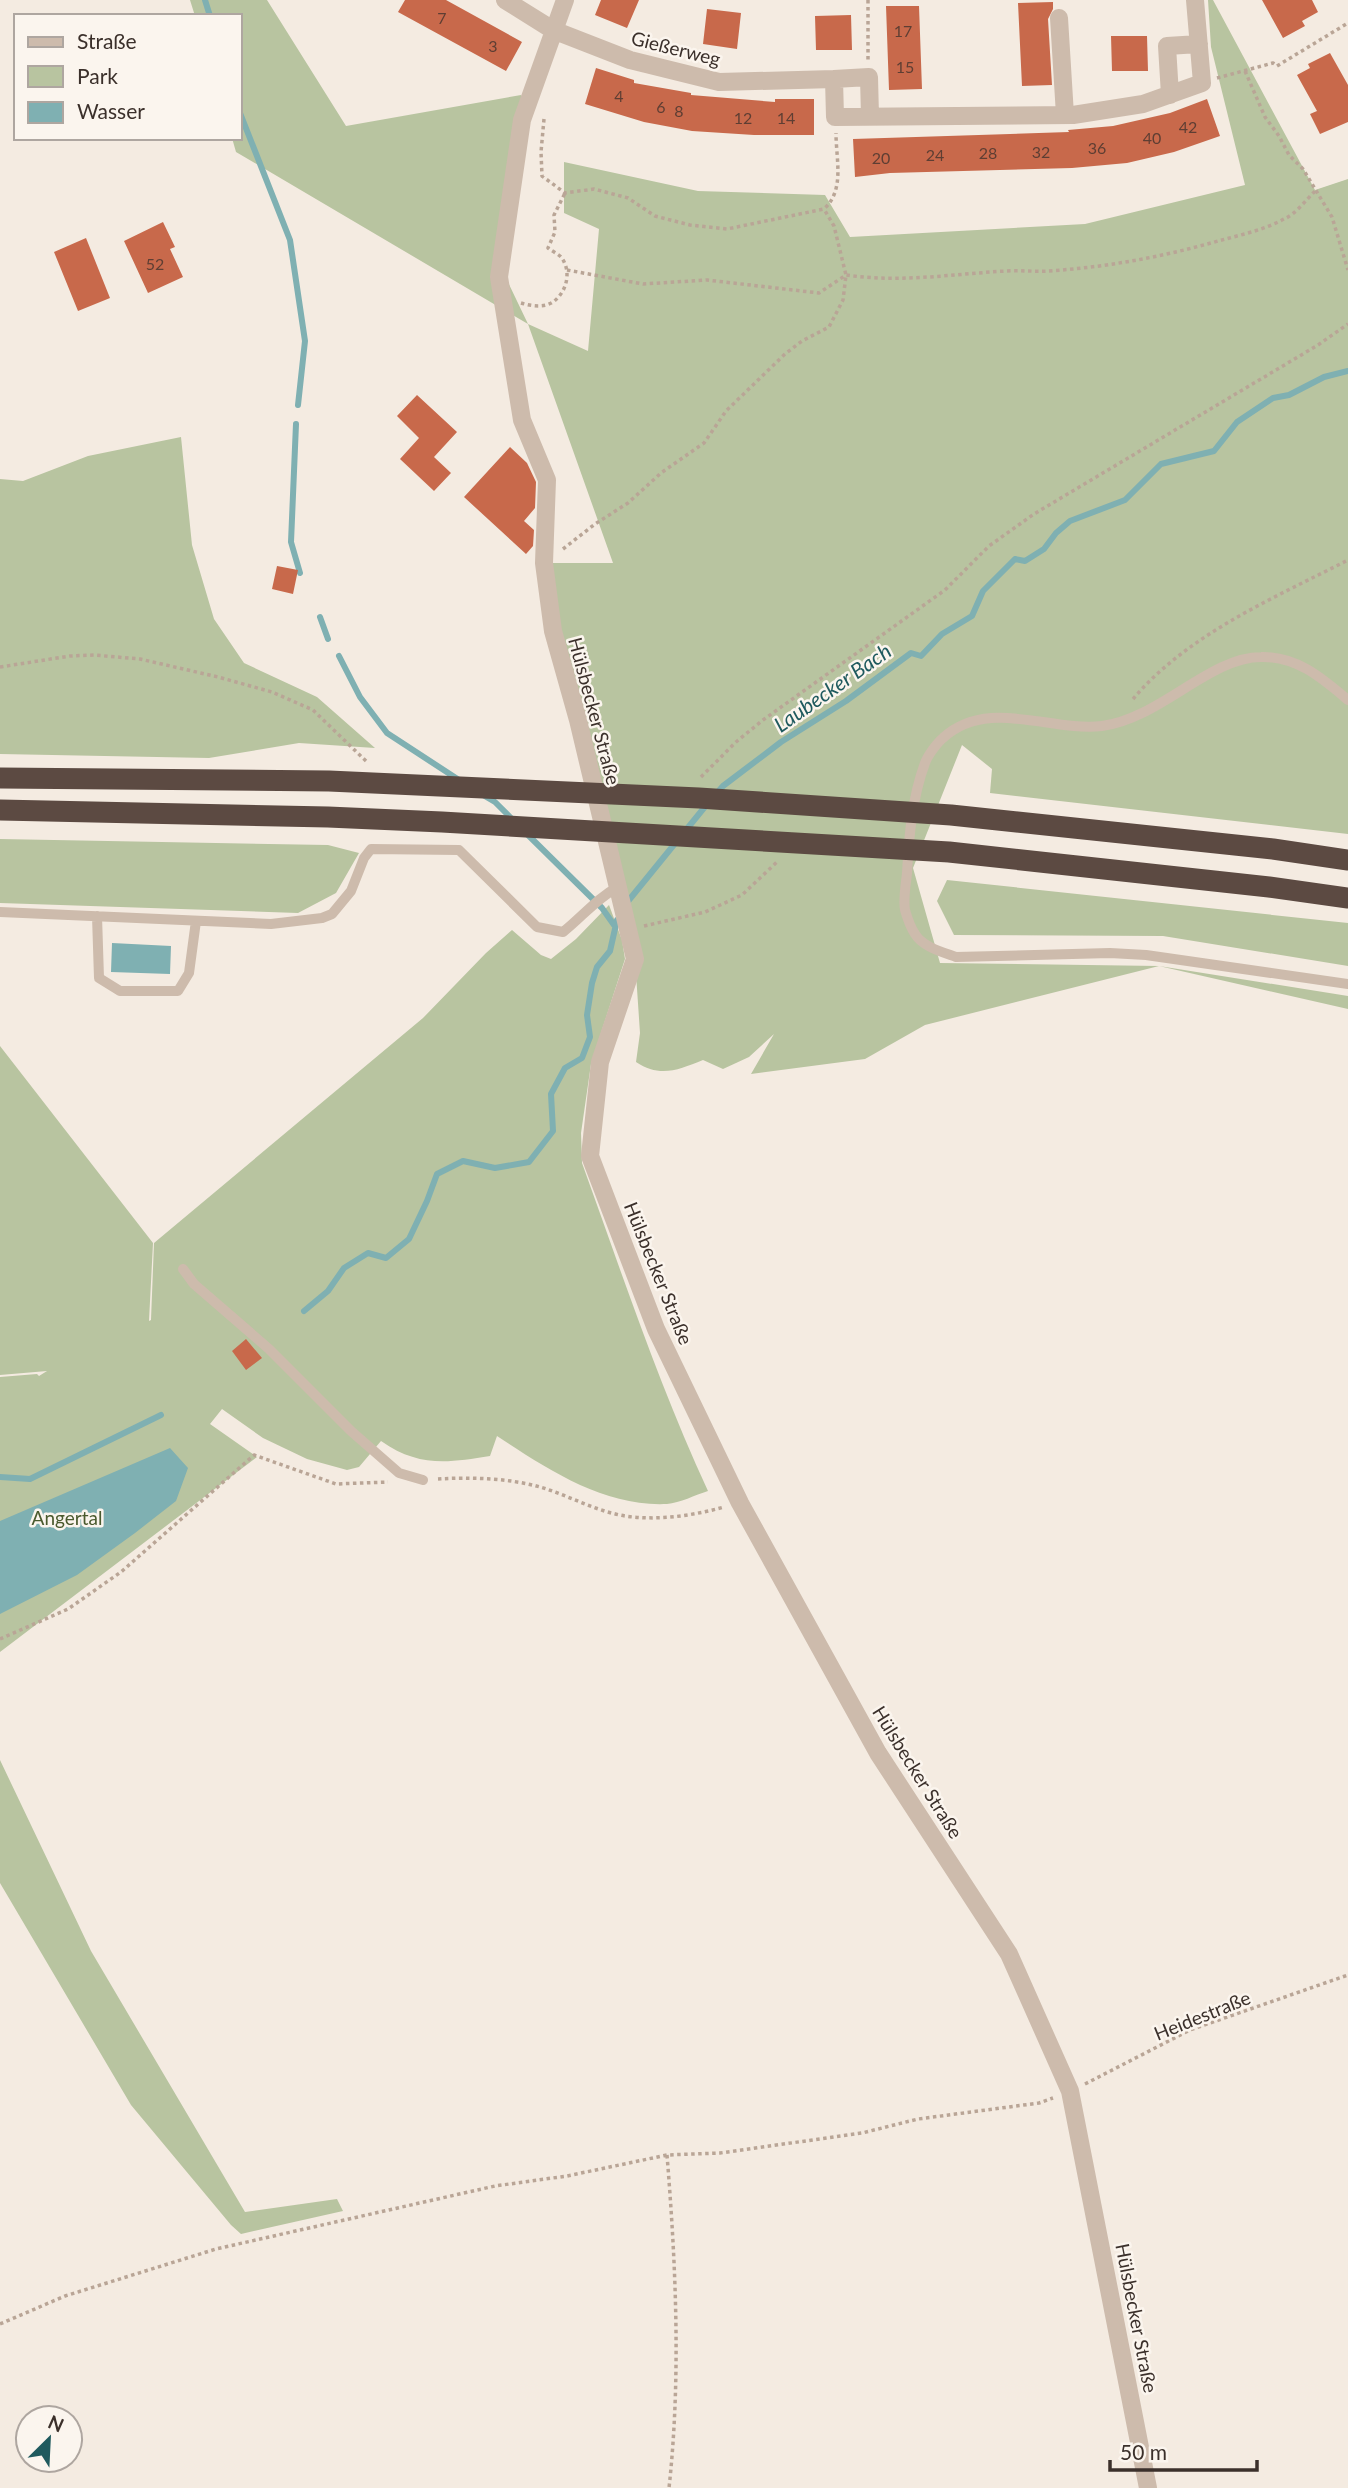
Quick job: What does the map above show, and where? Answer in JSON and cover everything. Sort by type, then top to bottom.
[{"type":"highway","points":[[0,778],[329,781],[699,798],[951,815],[1273,849],[1348,860]]},
{"type":"highway","points":[[0,810],[328,817],[949,852],[1348,898]]},
{"type":"street","name":"Gießerweg","points":[[505,0],[553,30],[630,60],[719,82],[869,77]]},
{"type":"street","name":"Hülsbecker Straße","points":[[565,0],[522,120],[499,278],[522,420],[547,480],[544,563],[552,631],[578,720],[611,890],[628,929],[635,959],[600,1062],[590,1156],[656,1329],[740,1503],[877,1753],[1009,1954],[1070,2091],[1148,2488]]},
{"type":"street","points":[[834,79],[835,117],[1065,115],[1143,104],[1202,83],[1195,0]]},
{"type":"street","points":[[1059,18],[1065,115]]},
{"type":"street","points":[[1170,94],[1167,46],[1199,44]]},
{"type":"street","points":[[869,77],[870,116]]},
{"type":"lane","points":[[1348,701],[1321,677],[1301,665],[1282,658],[1259,656],[1239,660],[1219,669],[1148,711],[1121,722],[1087,727],[987,718],[967,723],[943,737],[925,760],[910,822],[905,909],[916,936],[934,950],[956,957],[1110,953],[1146,955],[1348,984]]},
{"type":"lane","points":[[0,912],[271,924],[322,918],[332,914],[351,891],[364,858],[371,849],[458,850],[537,928],[563,932],[611,890]]},
{"type":"lane","points":[[97,916],[99,978],[120,990],[178,991],[189,974],[196,921]]},
{"type":"lane","points":[[183,1269],[194,1284],[269,1349],[351,1431],[399,1474],[423,1480]]},
{"type":"path","points":[[868,0],[869,77]]},
{"type":"path","points":[[1202,83],[1273,63],[1277,66],[1348,23]]},
{"type":"path","points":[[1245,71],[1265,117],[1289,155],[1303,169],[1332,217],[1348,270]]},
{"type":"path","points":[[547,109],[543,121],[542,176],[565,193],[594,189],[628,198],[655,216],[690,225],[727,229],[824,209],[834,200],[838,184],[835,117]]},
{"type":"path","points":[[567,270],[643,284],[707,280],[819,293],[846,275],[871,279],[925,277],[1047,271],[1124,263],[1178,253],[1286,219],[1315,191]]},
{"type":"path","points":[[514,304],[535,307],[553,303],[566,286],[567,270],[561,257],[548,248],[555,232],[554,215],[565,193]]},
{"type":"path","points":[[544,563],[628,503],[661,472],[704,443],[726,411],[785,354],[802,341],[829,327],[843,300],[846,275],[834,226],[824,209]]},
{"type":"path","points":[[694,786],[736,742],[763,719],[945,590],[989,547],[1034,514],[1318,345],[1348,324]]},
{"type":"path","points":[[1121,722],[1125,709],[1172,660],[1223,627],[1348,560]]},
{"type":"path","points":[[0,667],[94,655],[140,659],[218,677],[272,692],[313,710],[371,766]]},
{"type":"path","points":[[628,929],[705,912],[742,895],[781,858]]},
{"type":"path","points":[[0,1639],[68,1609],[121,1572],[254,1455],[336,1484],[453,1478],[515,1481],[631,1517],[663,1518],[740,1503]]},
{"type":"path","name":"Heidestraße","points":[[0,2324],[65,2296],[216,2249],[495,2186],[567,2176],[667,2155],[720,2153],[862,2133],[918,2119],[1039,2104],[1190,2031],[1348,1975]]},
{"type":"path","points":[[667,2155],[674,2238],[676,2350],[674,2439],[669,2488]]},
{"type":"green space","points":[[190,0],[267,0],[346,126],[521,95],[531,111],[505,276],[528,324],[236,152],[233,140],[242,140],[242,14],[194,14]]},
{"type":"green space","points":[[1208,0],[1213,0],[1315,190],[1348,179],[1348,834],[990,793],[992,769],[962,745],[913,868],[940,963],[1159,966],[925,1025],[865,1059],[751,1074],[774,1034],[749,1057],[723,1069],[703,1060],[669,1071],[653,1070],[636,1062],[640,1033],[635,959],[556,627],[551,563],[613,563],[528,324],[588,351],[599,229],[564,213],[564,162],[698,191],[825,195],[850,237],[1085,224],[1245,185],[1211,47]]},
{"type":"green space","points":[[181,437],[192,545],[214,619],[244,663],[317,697],[375,748],[299,743],[209,758],[0,754],[0,479],[23,481],[88,456]]},
{"type":"green space","points":[[0,839],[328,845],[359,853],[336,893],[298,913],[0,903]]},
{"type":"green space","points":[[947,880],[1348,923],[1348,966],[1163,936],[954,935],[937,901]]},
{"type":"green space","name":"Angertal","points":[[609,905],[622,940],[625,959],[591,1064],[581,1133],[582,1163],[657,1370],[708,1491],[667,1504],[621,1499],[577,1484],[497,1436],[490,1456],[446,1461],[420,1459],[381,1441],[359,1467],[347,1470],[307,1459],[263,1438],[222,1409],[210,1424],[257,1457],[0,1652],[0,1377],[39,1376],[47,1371],[0,1375],[0,1046],[153,1243],[149,1321],[154,1243],[423,1018],[512,930],[541,955],[551,959],[576,939]]},
{"type":"green space","points":[[1159,966],[1348,996],[1348,1009]]},
{"type":"green space","points":[[0,1760],[91,1951],[245,2212],[337,2199],[343,2211],[241,2234],[131,2105],[0,1883]]},
{"type":"water","points":[[112,943],[171,946],[170,974],[111,972]]},
{"type":"water","points":[[170,1448],[188,1468],[176,1501],[77,1575],[0,1614],[0,1521]]},
{"type":"building","points":[[405,0],[446,0],[522,42],[506,71],[398,12]]},
{"type":"building","points":[[601,0],[639,0],[627,28],[595,15]]},
{"type":"building","points":[[1262,0],[1312,0],[1318,12],[1302,21],[1305,26],[1283,38]]},
{"type":"building","points":[[1053,2],[1048,19],[1052,85],[1022,86],[1018,3]]},
{"type":"building","points":[[886,6],[919,6],[922,89],[889,90]]},
{"type":"building","points":[[707,9],[741,13],[737,49],[703,44]]},
{"type":"building","points":[[851,15],[852,50],[816,50],[815,16]]},
{"type":"building","points":[[1111,36],[1147,36],[1148,71],[1112,71]]},
{"type":"building","points":[[1330,53],[1348,85],[1348,122],[1320,134],[1310,114],[1317,111],[1297,75],[1310,68],[1308,64]]},
{"type":"building","points":[[596,68],[634,80],[634,83],[691,95],[775,102],[775,99],[814,99],[814,135],[692,131],[644,122],[585,104]]},
{"type":"building","points":[[1207,99],[1220,136],[1174,152],[1127,163],[1072,168],[890,173],[855,177],[853,139],[1069,132],[1068,130],[1113,126],[1170,113]]},
{"type":"building","points":[[163,222],[175,247],[170,249],[183,277],[148,293],[124,241]]},
{"type":"building","points":[[86,238],[110,298],[78,311],[54,252]]},
{"type":"building","points":[[417,395],[457,432],[434,457],[451,473],[434,491],[400,459],[419,438],[397,416]]},
{"type":"building","points":[[510,447],[527,463],[536,482],[535,508],[524,521],[534,530],[533,546],[526,554],[464,497]]},
{"type":"building","points":[[277,566],[298,570],[293,594],[272,589]]},
{"type":"building","points":[[246,1339],[262,1358],[246,1370],[232,1351]]},
{"type":"waterway","points":[[205,0],[209,14]]},
{"type":"waterway","points":[[242,118],[290,240],[305,341],[298,405]]},
{"type":"waterway","name":"Laubecker Bach","points":[[715,795],[781,742],[846,701],[911,653],[921,656],[942,634],[972,616],[983,591],[1015,559],[1025,561],[1044,549],[1070,521],[1125,500],[1161,464],[1214,451],[1237,422],[1273,398],[1289,395],[1324,377],[1348,371]]},
{"type":"waterway","points":[[296,424],[291,542],[300,573]]},
{"type":"waterway","points":[[320,617],[328,639]]},
{"type":"waterway","points":[[339,656],[360,697],[387,733],[459,780]]},
{"type":"waterway","points":[[483,795],[495,802],[512,819]]},
{"type":"waterway","name":"Laubecker Bach","points":[[686,830],[708,803]]},
{"type":"waterway","points":[[527,834],[602,908],[614,925]]},
{"type":"waterway","name":"Laubecker Bach","points":[[629,900],[677,841]]},
{"type":"waterway","name":"Laubecker Bach","points":[[304,1311],[328,1291],[344,1268],[368,1253],[386,1258],[409,1239],[437,1174],[463,1161],[495,1168],[529,1162],[553,1131],[551,1094],[565,1068],[582,1058],[590,1037],[587,1015],[592,983],[597,967],[610,951],[617,920]]},
{"type":"waterway","name":"Laubecker Bach","points":[[0,1477],[30,1479],[161,1415]]}]
